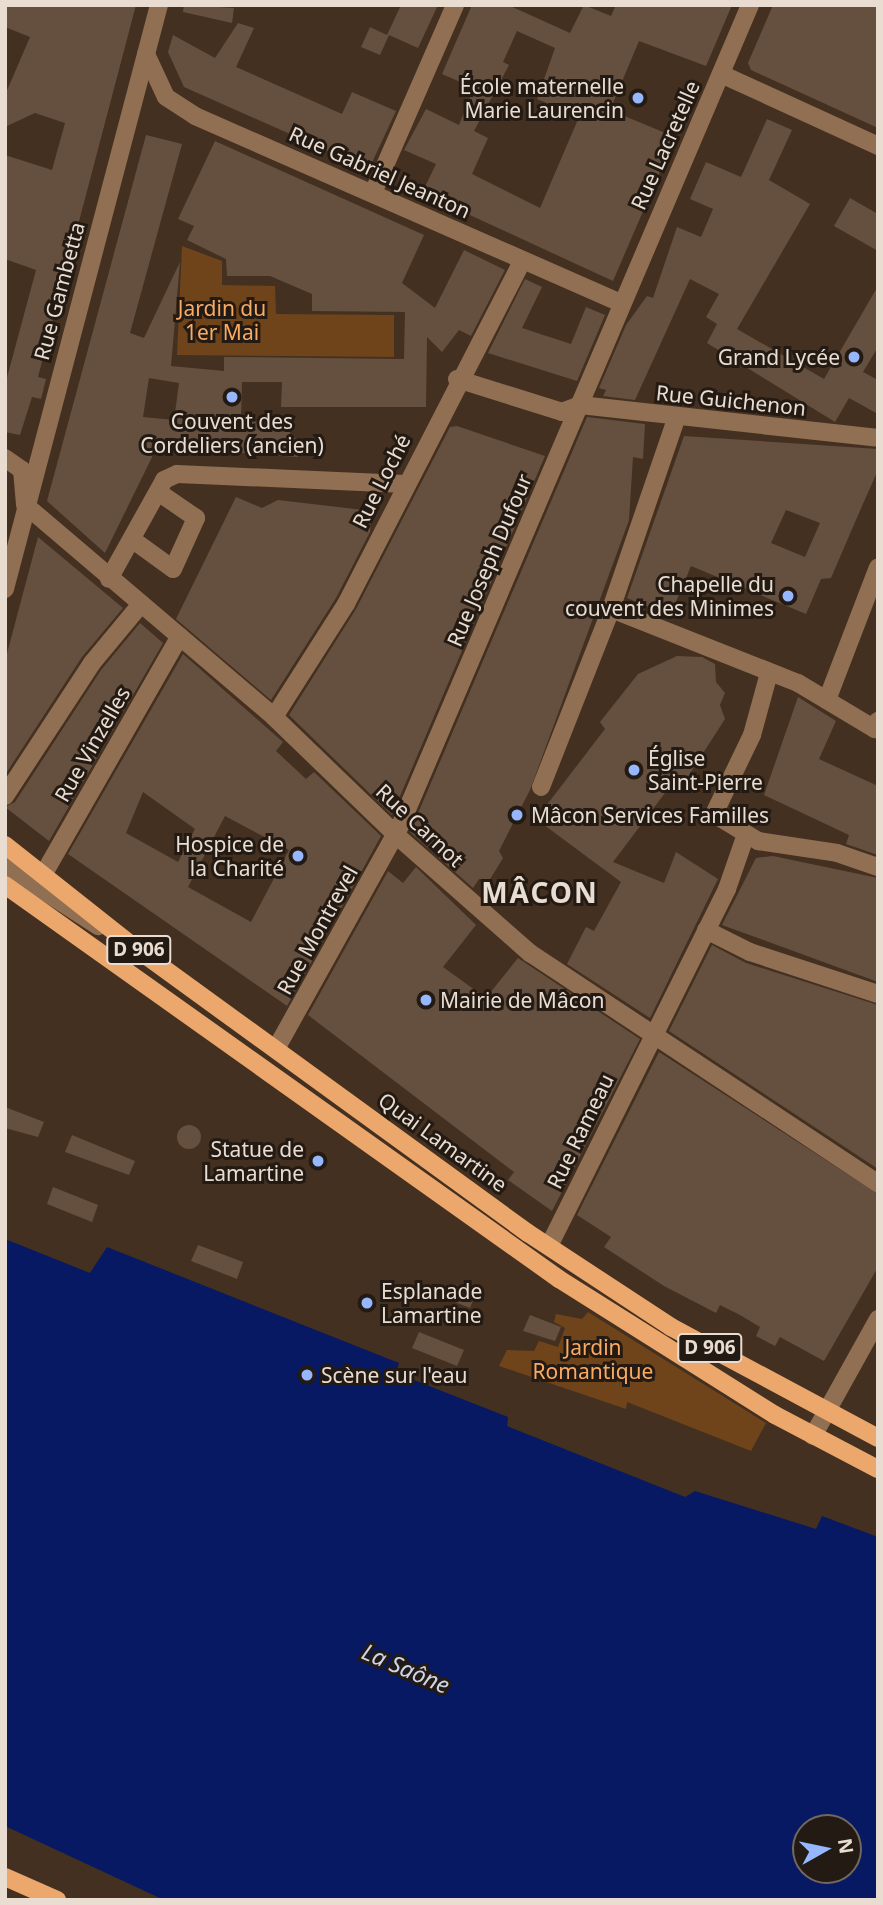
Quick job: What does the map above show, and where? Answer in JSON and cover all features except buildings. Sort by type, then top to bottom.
[{"type":"main road","name":"Quai Lamartine","points":[[5,845],[126,941],[548,1246],[671,1327],[824,1412],[878,1438]]},
{"type":"main road","name":"D 906","points":[[5,885],[515,1250],[640,1333],[813,1436],[878,1470]]},
{"type":"main road","points":[[5,1877],[57,1900]]},
{"type":"street","name":"Rue Gambetta","points":[[5,589],[28,514],[43,442],[159,5]]},
{"type":"street","points":[[373,194],[456,5]]},
{"type":"street","name":"Rue Lacretelle","points":[[621,303],[750,5]]},
{"type":"street","name":"Rue Gabriel Jeanton","points":[[146,54],[166,97],[195,116],[621,303]]},
{"type":"street","points":[[721,74],[878,146]]},
{"type":"street","name":"Rue Loché","points":[[274,717],[345,604],[522,261]]},
{"type":"street","name":"Rue Joseph Dufour","points":[[396,835],[621,303]]},
{"type":"street","name":"Rue Guichenon","points":[[459,379],[562,412],[580,405],[676,419],[878,438]]},
{"type":"street","points":[[541,787],[611,609],[676,419]]},
{"type":"street","points":[[5,457],[43,442]]},
{"type":"street","points":[[5,457],[22,470],[28,514]]},
{"type":"street","points":[[109,579],[158,492],[177,474],[223,472],[405,484]]},
{"type":"street","points":[[133,540],[173,569],[196,518],[158,492]]},
{"type":"street","name":"Rue Carnot","points":[[28,514],[180,636],[274,717],[396,835],[530,953],[878,1183]]},
{"type":"street","points":[[827,700],[878,568]]},
{"type":"street","points":[[5,796],[92,663],[141,604]]},
{"type":"street","points":[[611,609],[797,683],[876,725]]},
{"type":"street","name":"Rue Vinzelles","points":[[43,875],[180,636]]},
{"type":"street","points":[[769,673],[752,735],[714,814],[746,834],[878,867]]},
{"type":"street","name":"Rue Rameau","points":[[548,1246],[706,930],[746,834]]},
{"type":"street","name":"Rue Montrevel","points":[[277,1048],[396,835]]},
{"type":"street","points":[[5,866],[126,941]]},
{"type":"street","points":[[706,930],[750,952],[878,994]]},
{"type":"street","points":[[813,1436],[878,1319]]},
{"type":"green space","name":"Jardin du 1er Mai","points":[[182,246],[222,261],[222,285],[275,286],[276,314],[394,315],[394,357],[177,355]]},
{"type":"green space","name":"Jardin Romantique","points":[[588,1312],[766,1423],[751,1451],[627,1402],[626,1409],[499,1366],[507,1350],[534,1351],[539,1341],[558,1347],[565,1328],[554,1322],[556,1314],[582,1319]]},
{"type":"water","name":"La Saône","points":[[5,1239],[90,1273],[107,1247],[399,1363],[396,1373],[508,1417],[507,1426],[685,1497],[695,1491],[816,1529],[822,1516],[878,1537],[878,1900],[164,1900],[5,1826]]},
{"type":"place","name":"École maternelle Marie Laurencin","points":[[638,98]]},
{"type":"place","name":"Grand Lycée","points":[[854,357]]},
{"type":"place","name":"Couvent des Cordeliers (ancien)","points":[[232,397]]},
{"type":"place","name":"Chapelle du couvent des Minimes","points":[[788,596]]},
{"type":"place","name":"Église Saint-Pierre","points":[[634,770]]},
{"type":"place","name":"Mâcon Services Familles","points":[[517,815]]},
{"type":"place","name":"Hospice de la Charité","points":[[298,856]]},
{"type":"place","name":"Mairie de Mâcon","points":[[426,1000]]},
{"type":"place","name":"Statue de Lamartine","points":[[318,1161]]},
{"type":"place","name":"Esplanade Lamartine","points":[[367,1303]]},
{"type":"place","name":"Scène sur l'eau","points":[[307,1375]]},
{"type":"district","name":"MÂCON","points":[[540,892]]}]
